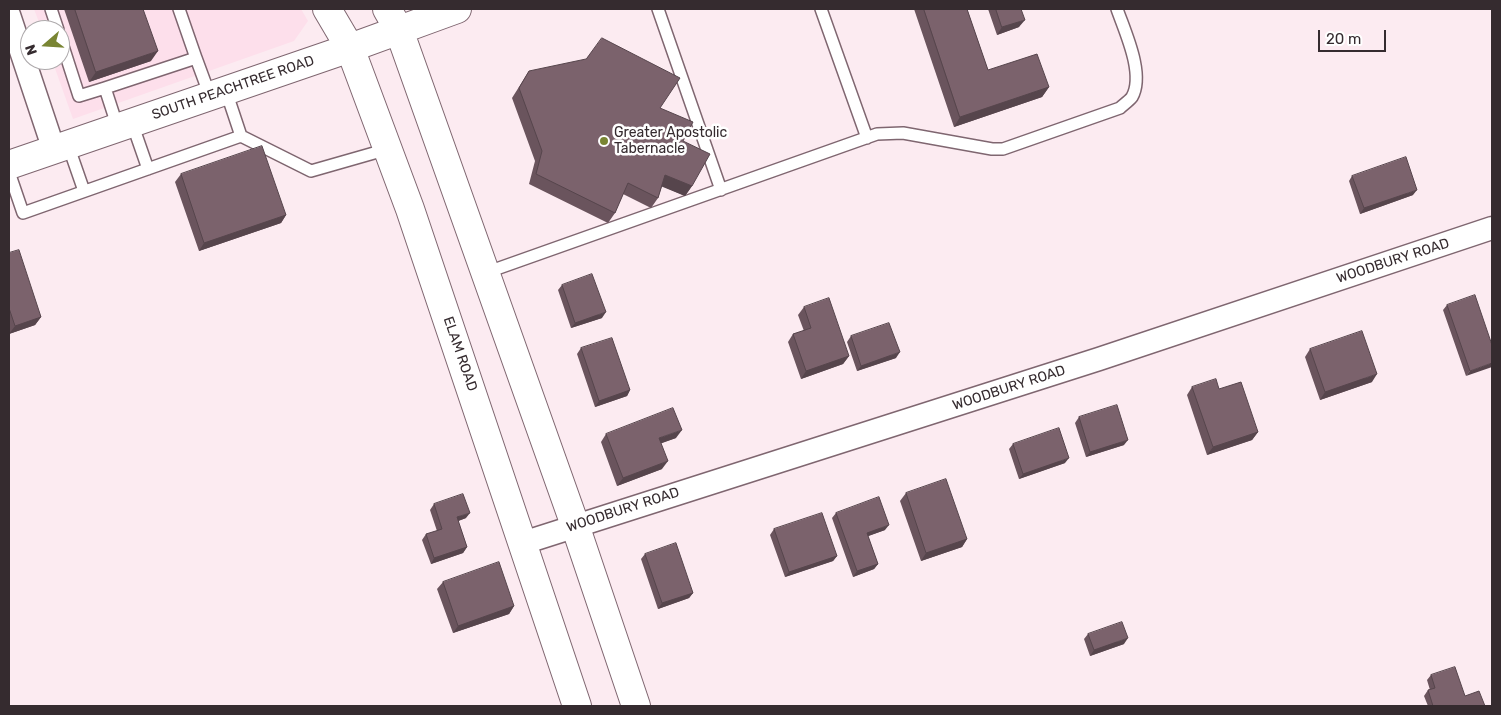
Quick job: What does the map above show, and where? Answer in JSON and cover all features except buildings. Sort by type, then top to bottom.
[{"type":"main road","name":"ELAM ROAD","points":[[327,9],[350,48],[414,218],[577,706]]},
{"type":"main road","name":"SOUTH PEACHTREE ROAD","points":[[9,166],[350,48],[393,19],[457,9]]},
{"type":"main road","points":[[393,19],[575,525],[636,706]]},
{"type":"street","points":[[9,15],[61,147]]},
{"type":"street","name":"WOODBURY ROAD","points":[[523,543],[1099,359],[1492,228]]},
{"type":"lane","points":[[179,9],[196,58],[218,93],[241,136],[311,171],[388,149]]},
{"type":"lane","points":[[658,9],[721,190]]},
{"type":"lane","points":[[821,9],[867,138]]},
{"type":"lane","points":[[486,274],[877,134],[903,133],[992,149],[1003,149],[1120,108],[1131,98],[1136,84],[1135,64],[1117,9]]},
{"type":"lane","points":[[70,66],[80,96],[196,58]]},
{"type":"lane","points":[[105,88],[148,169]]},
{"type":"lane","points":[[9,172],[23,213],[241,136]]},
{"type":"lane","points":[[61,147],[84,191]]},
{"type":"shaded area","points":[[34,9],[301,9],[308,21],[294,41],[73,119],[56,70],[70,70],[70,20],[38,20]]},
{"type":"place","name":"Greater Apostolic Tabernacle","points":[[604,141]]}]
